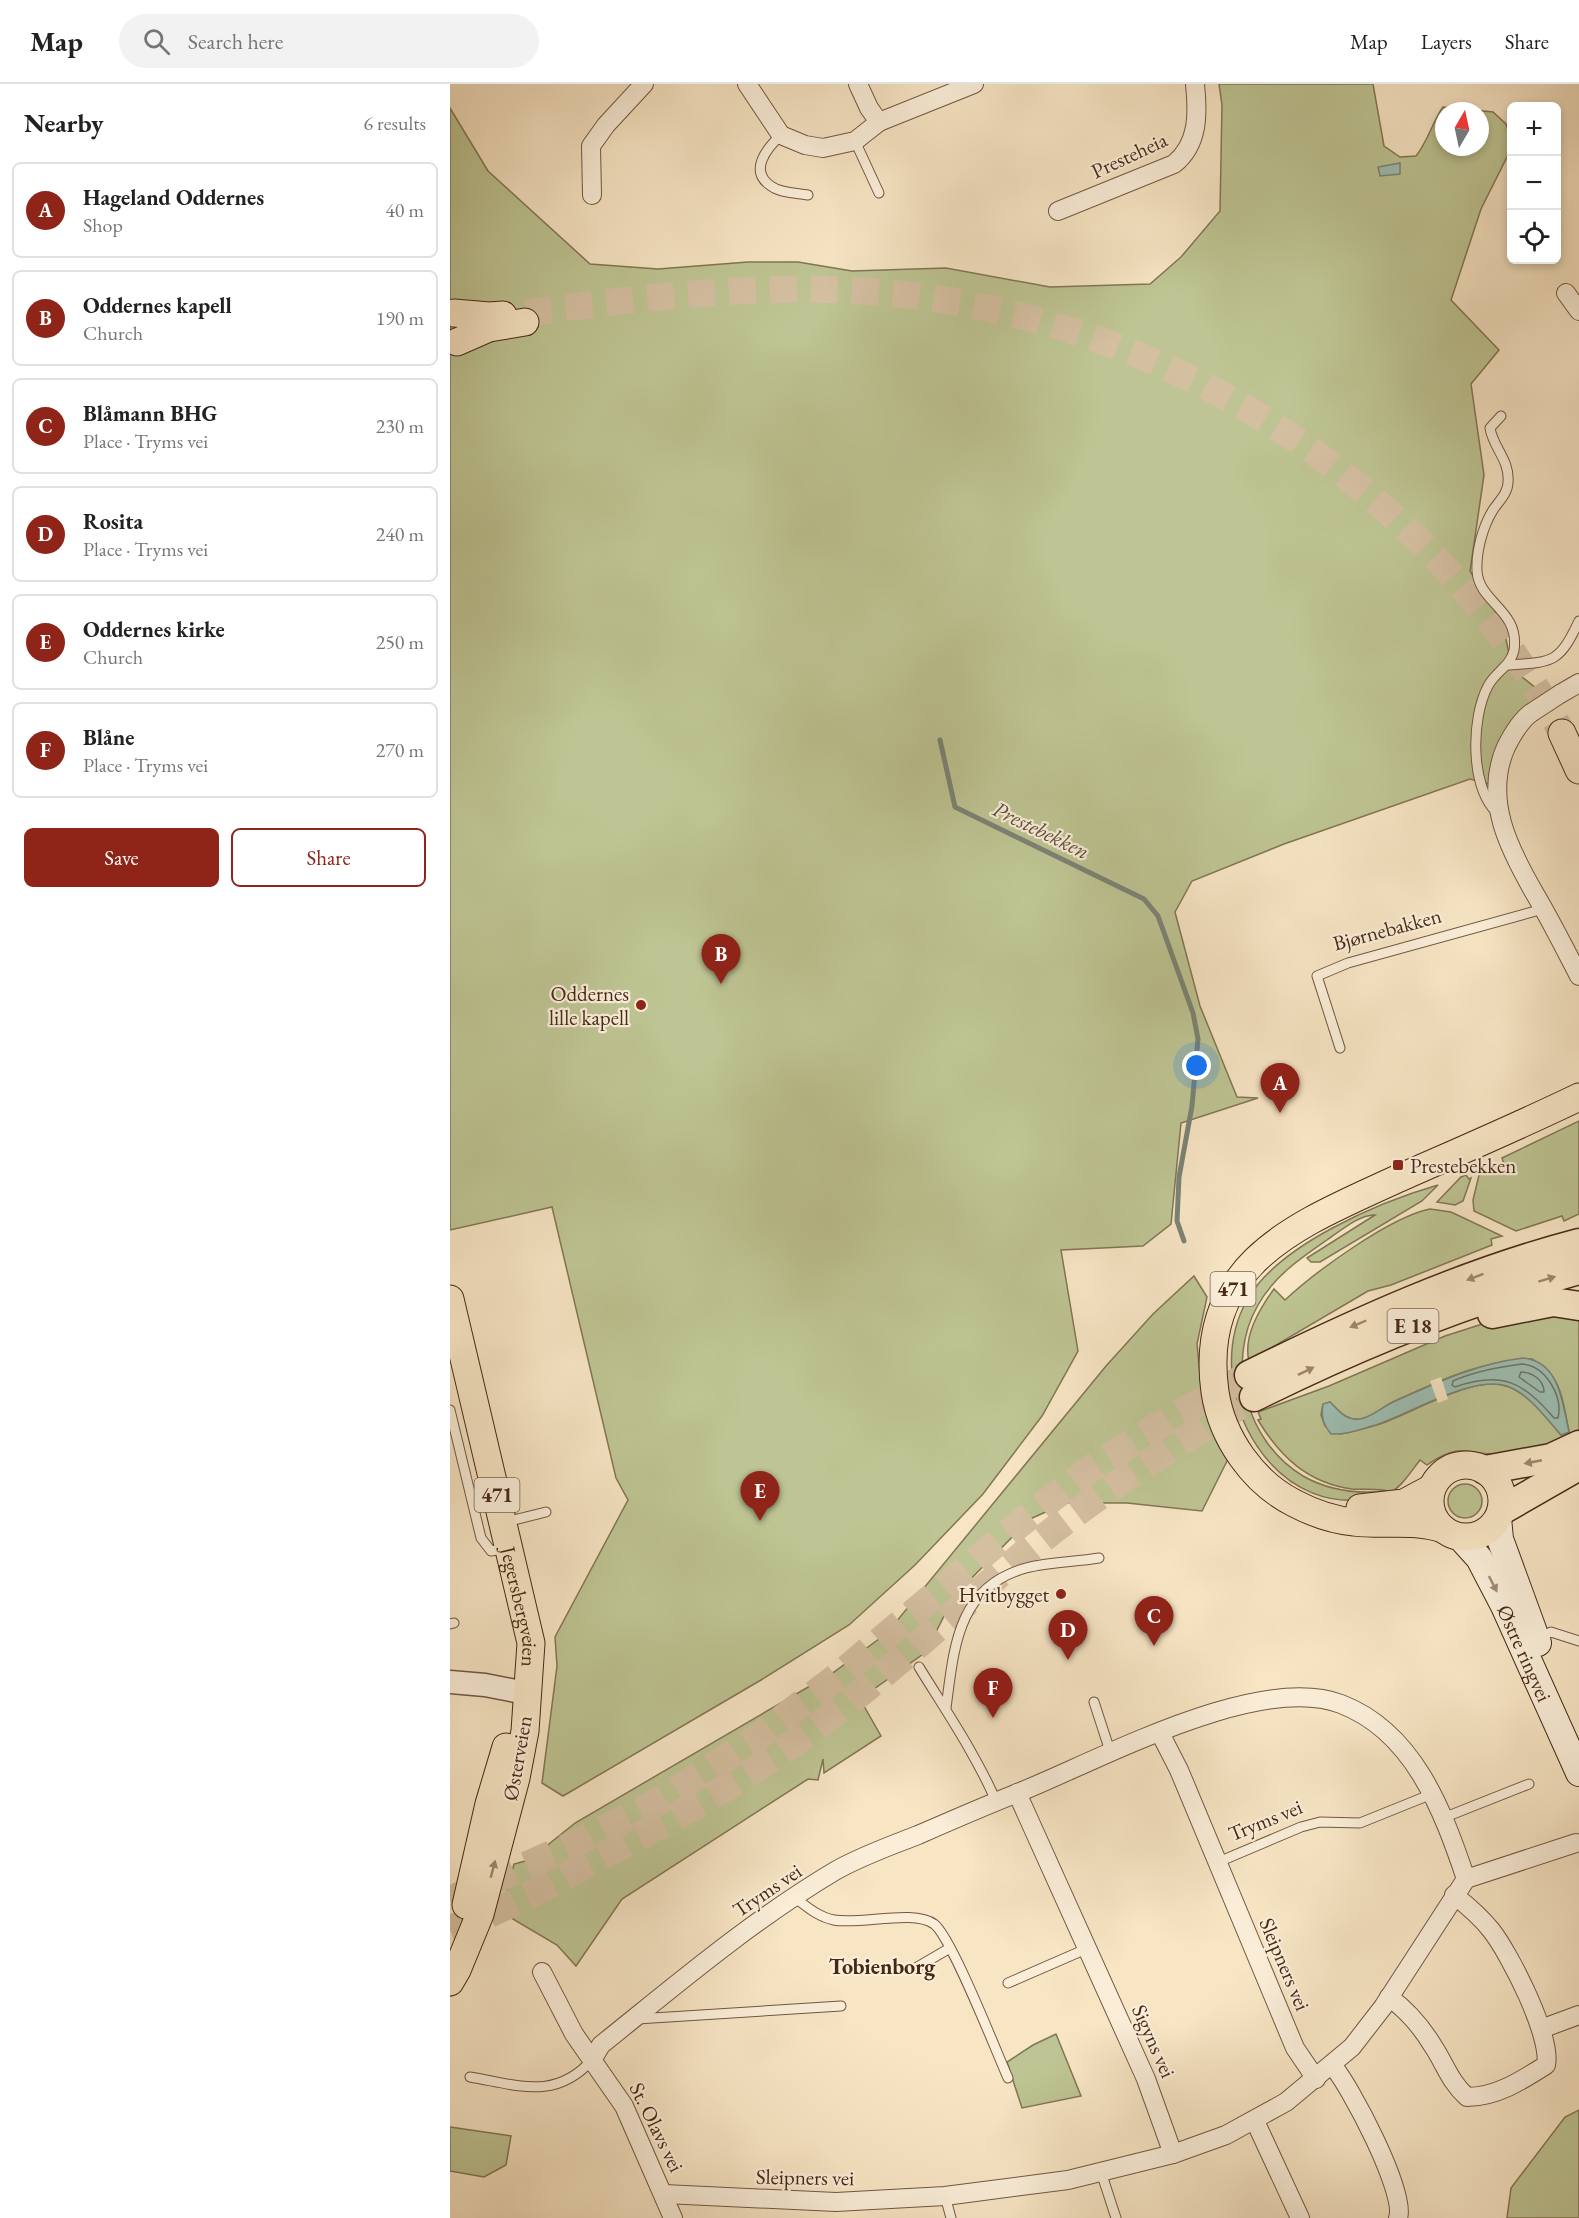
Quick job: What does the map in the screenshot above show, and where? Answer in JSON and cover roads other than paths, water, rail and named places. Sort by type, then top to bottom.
[{"type":"highway","name":"E 18","points":[[1577,1250],[1475,1302],[1319,1365],[1251,1386],[1332,1335],[1412,1301],[1498,1268],[1577,1250]]},
{"type":"highway","name":"E 18","points":[[1392,1334],[1516,1307],[1553,1302],[1579,1306]]},
{"type":"highway","points":[[1485,1470],[1551,1458],[1579,1444]]},
{"type":"highway","points":[[1500,1514],[1579,1466]]},
{"type":"main road","points":[[452,311],[489,316],[525,317],[489,328],[453,346]]},
{"type":"main road","points":[[452,311],[460,327],[453,346]]},
{"type":"main road","points":[[1579,761],[1562,733],[1579,770]]},
{"type":"main road","name":"471","points":[[1500,1514],[1482,1534],[1452,1533],[1421,1523],[1354,1522],[1328,1518],[1292,1502],[1261,1479],[1237,1449],[1218,1408],[1213,1356],[1218,1324],[1240,1277],[1284,1234],[1331,1209],[1579,1097]]},
{"type":"main road","name":"471","points":[[1485,1470],[1470,1465],[1454,1467],[1441,1475],[1432,1488],[1404,1503],[1355,1508],[1321,1502],[1298,1492],[1278,1479],[1260,1462],[1246,1443],[1227,1399],[1224,1362],[1233,1316],[1257,1274],[1278,1253],[1303,1236],[1381,1198],[1579,1113]]},
{"type":"main road","name":"Jegersbergveien","points":[[450,1299],[531,1643],[526,1693]]},
{"type":"main road","points":[[1485,1470],[1498,1484],[1502,1496],[1500,1514]]},
{"type":"main road","points":[[1432,1488],[1430,1506],[1433,1515],[1452,1533]]},
{"type":"main road","name":"Østre ringvei","points":[[1500,1514],[1500,1539],[1529,1641],[1579,1773]]},
{"type":"main road","name":"Østre ringvei","points":[[1452,1533],[1485,1568],[1529,1641],[1579,1747]]},
{"type":"main road","name":"Østerveien","points":[[450,1959],[465,1911],[497,1775],[526,1693]]},
{"type":"main road","name":"Østerveien","points":[[450,1982],[471,1939],[494,1870],[522,1749],[526,1693]]},
{"type":"street","points":[[592,195],[591,146],[606,125],[644,84]]},
{"type":"street","points":[[747,84],[781,135],[810,147],[836,146],[855,141],[879,122],[974,84]]},
{"type":"street","points":[[858,84],[869,108],[879,122]]},
{"type":"street","name":"Presteheia","points":[[1058,211],[1174,164],[1181,158],[1189,148],[1195,131],[1195,84]]},
{"type":"street","points":[[1561,288],[1579,311]]},
{"type":"street","points":[[1579,683],[1531,713],[1510,738],[1502,758],[1496,797],[1499,816],[1511,852],[1579,976]]},
{"type":"street","points":[[450,1682],[493,1686],[526,1693]]},
{"type":"street","name":"Tryms vei","points":[[592,2060],[601,2044],[711,1957],[794,1897],[838,1870],[1110,1751],[1238,1706],[1289,1696],[1314,1698],[1340,1703],[1362,1714],[1387,1732],[1406,1751],[1431,1794],[1443,1818],[1466,1879]]},
{"type":"street","name":"Tryms vei","points":[[1160,1733],[1179,1770],[1216,1863]]},
{"type":"street","name":"Sigyns vei","points":[[1017,1793],[1146,2079],[1173,2154]]},
{"type":"street","points":[[1466,1879],[1577,1847]]},
{"type":"street","name":"Sleipners vei","points":[[1216,1863],[1257,1954],[1295,2048],[1316,2079]]},
{"type":"street","name":"Sleipners vei","points":[[664,2194],[836,2202],[945,2196],[1013,2189],[1101,2172],[1173,2154],[1226,2135],[1286,2102],[1352,2047],[1389,1997],[1466,1879]]},
{"type":"street","points":[[1389,1997],[1408,2011],[1420,2026],[1455,2087],[1467,2097],[1484,2097],[1506,2088],[1546,2065],[1548,2053],[1541,2029],[1508,1954],[1477,1913],[1454,1895]]},
{"type":"street","name":"St. Olavs vei","points":[[543,1972],[574,2034],[624,2106],[673,2218]]},
{"type":"street","points":[[1541,2029],[1579,2015]]},
{"type":"street","points":[[1332,2065],[1355,2097],[1393,2185],[1398,2201],[1398,2218]]},
{"type":"street","points":[[1255,2121],[1300,2218]]},
{"type":"lane","points":[[781,135],[765,150],[760,163],[762,175],[771,186],[808,195]]},
{"type":"lane","points":[[855,141],[879,193]]},
{"type":"lane","points":[[1499,816],[1485,796],[1480,780],[1477,763],[1478,721],[1488,685],[1508,664],[1514,651],[1514,632],[1509,618],[1482,586],[1477,573],[1486,525],[1508,486],[1506,461],[1491,438],[1490,428],[1502,416]]},
{"type":"lane","points":[[1508,664],[1537,663],[1559,655],[1567,646],[1579,621]]},
{"type":"lane","name":"Bjørnebakken","points":[[1340,1048],[1317,976],[1348,963],[1543,909]]},
{"type":"lane","points":[[450,1410],[481,1538],[491,1551],[507,1535]]},
{"type":"lane","name":"Jegersbergveien","points":[[507,1535],[546,1512]]},
{"type":"lane","points":[[946,1708],[959,1630],[968,1608],[981,1593],[997,1581],[1026,1568],[1099,1558]]},
{"type":"lane","points":[[1529,1641],[1551,1632],[1579,1641]]},
{"type":"lane","points":[[919,1667],[984,1773],[996,1801]]},
{"type":"lane","points":[[1094,1702],[1110,1751]]},
{"type":"lane","points":[[1443,1818],[1529,1784]]},
{"type":"lane","name":"Tryms vei","points":[[1216,1863],[1301,1827],[1320,1822],[1360,1823],[1431,1794]]},
{"type":"lane","points":[[794,1897],[815,1912],[832,1920],[861,1922],[915,1917],[936,1925],[950,1948],[1008,2078]]},
{"type":"lane","points":[[914,1969],[950,1948]]},
{"type":"lane","points":[[1008,1983],[1086,1949]]},
{"type":"lane","points":[[632,2020],[841,2006]]},
{"type":"lane","points":[[470,2077],[547,2088],[575,2076],[592,2060]]},
{"type":"lane","points":[[1101,2172],[1116,2218]]},
{"type":"lane","points":[[945,2196],[951,2218]]},
{"type":"water","points":[[1400,163],[1400,174],[1380,176],[1378,167]]},
{"type":"water","points":[[1523,1358],[1535,1361],[1552,1375],[1561,1396],[1569,1432],[1561,1435],[1537,1407],[1523,1395],[1507,1386],[1493,1384],[1458,1391],[1386,1421],[1346,1433],[1331,1434],[1323,1420],[1323,1404],[1330,1402],[1347,1417],[1360,1419],[1456,1375],[1488,1365]]},
{"type":"waterway","name":"Prestebekken","points":[[940,740],[955,807],[1144,899],[1158,916],[1193,1013],[1198,1039],[1192,1106],[1179,1177],[1177,1221],[1184,1241]]},
{"type":"tunnel","points":[[525,313],[618,301],[711,293],[758,290],[851,290],[898,294],[1000,311],[1099,340],[1194,380],[1284,432],[1367,493],[1442,565],[1507,645],[1562,733]]},
{"type":"tunnel","points":[[450,1900],[568,1847],[656,1803],[757,1738],[838,1676],[1017,1526],[1087,1471],[1169,1419],[1249,1375]]},
{"type":"tunnel","points":[[450,1929],[507,1906],[545,1887],[647,1833],[762,1765],[850,1702],[1036,1544],[1088,1504],[1142,1467],[1254,1397]]},
{"type":"place","name":"Oddernes kapell","points":[[721,984]]},
{"type":"place","name":"Oddernes lille kapell","points":[[641,1005]]},
{"type":"place","name":"Hageland Oddernes","points":[[1280,1113]]},
{"type":"place","name":"Prestebekken","points":[[1398,1165]]},
{"type":"place","name":"Oddernes kirke","points":[[760,1521]]},
{"type":"place","name":"Hvitbygget","points":[[1061,1594]]},
{"type":"place","name":"Blåmann BHG","points":[[1154,1646]]},
{"type":"place","name":"Rosita","points":[[1068,1660]]},
{"type":"place","name":"Blåne","points":[[993,1718]]},
{"type":"district","name":"Tobienborg","points":[[882,1966]]}]
